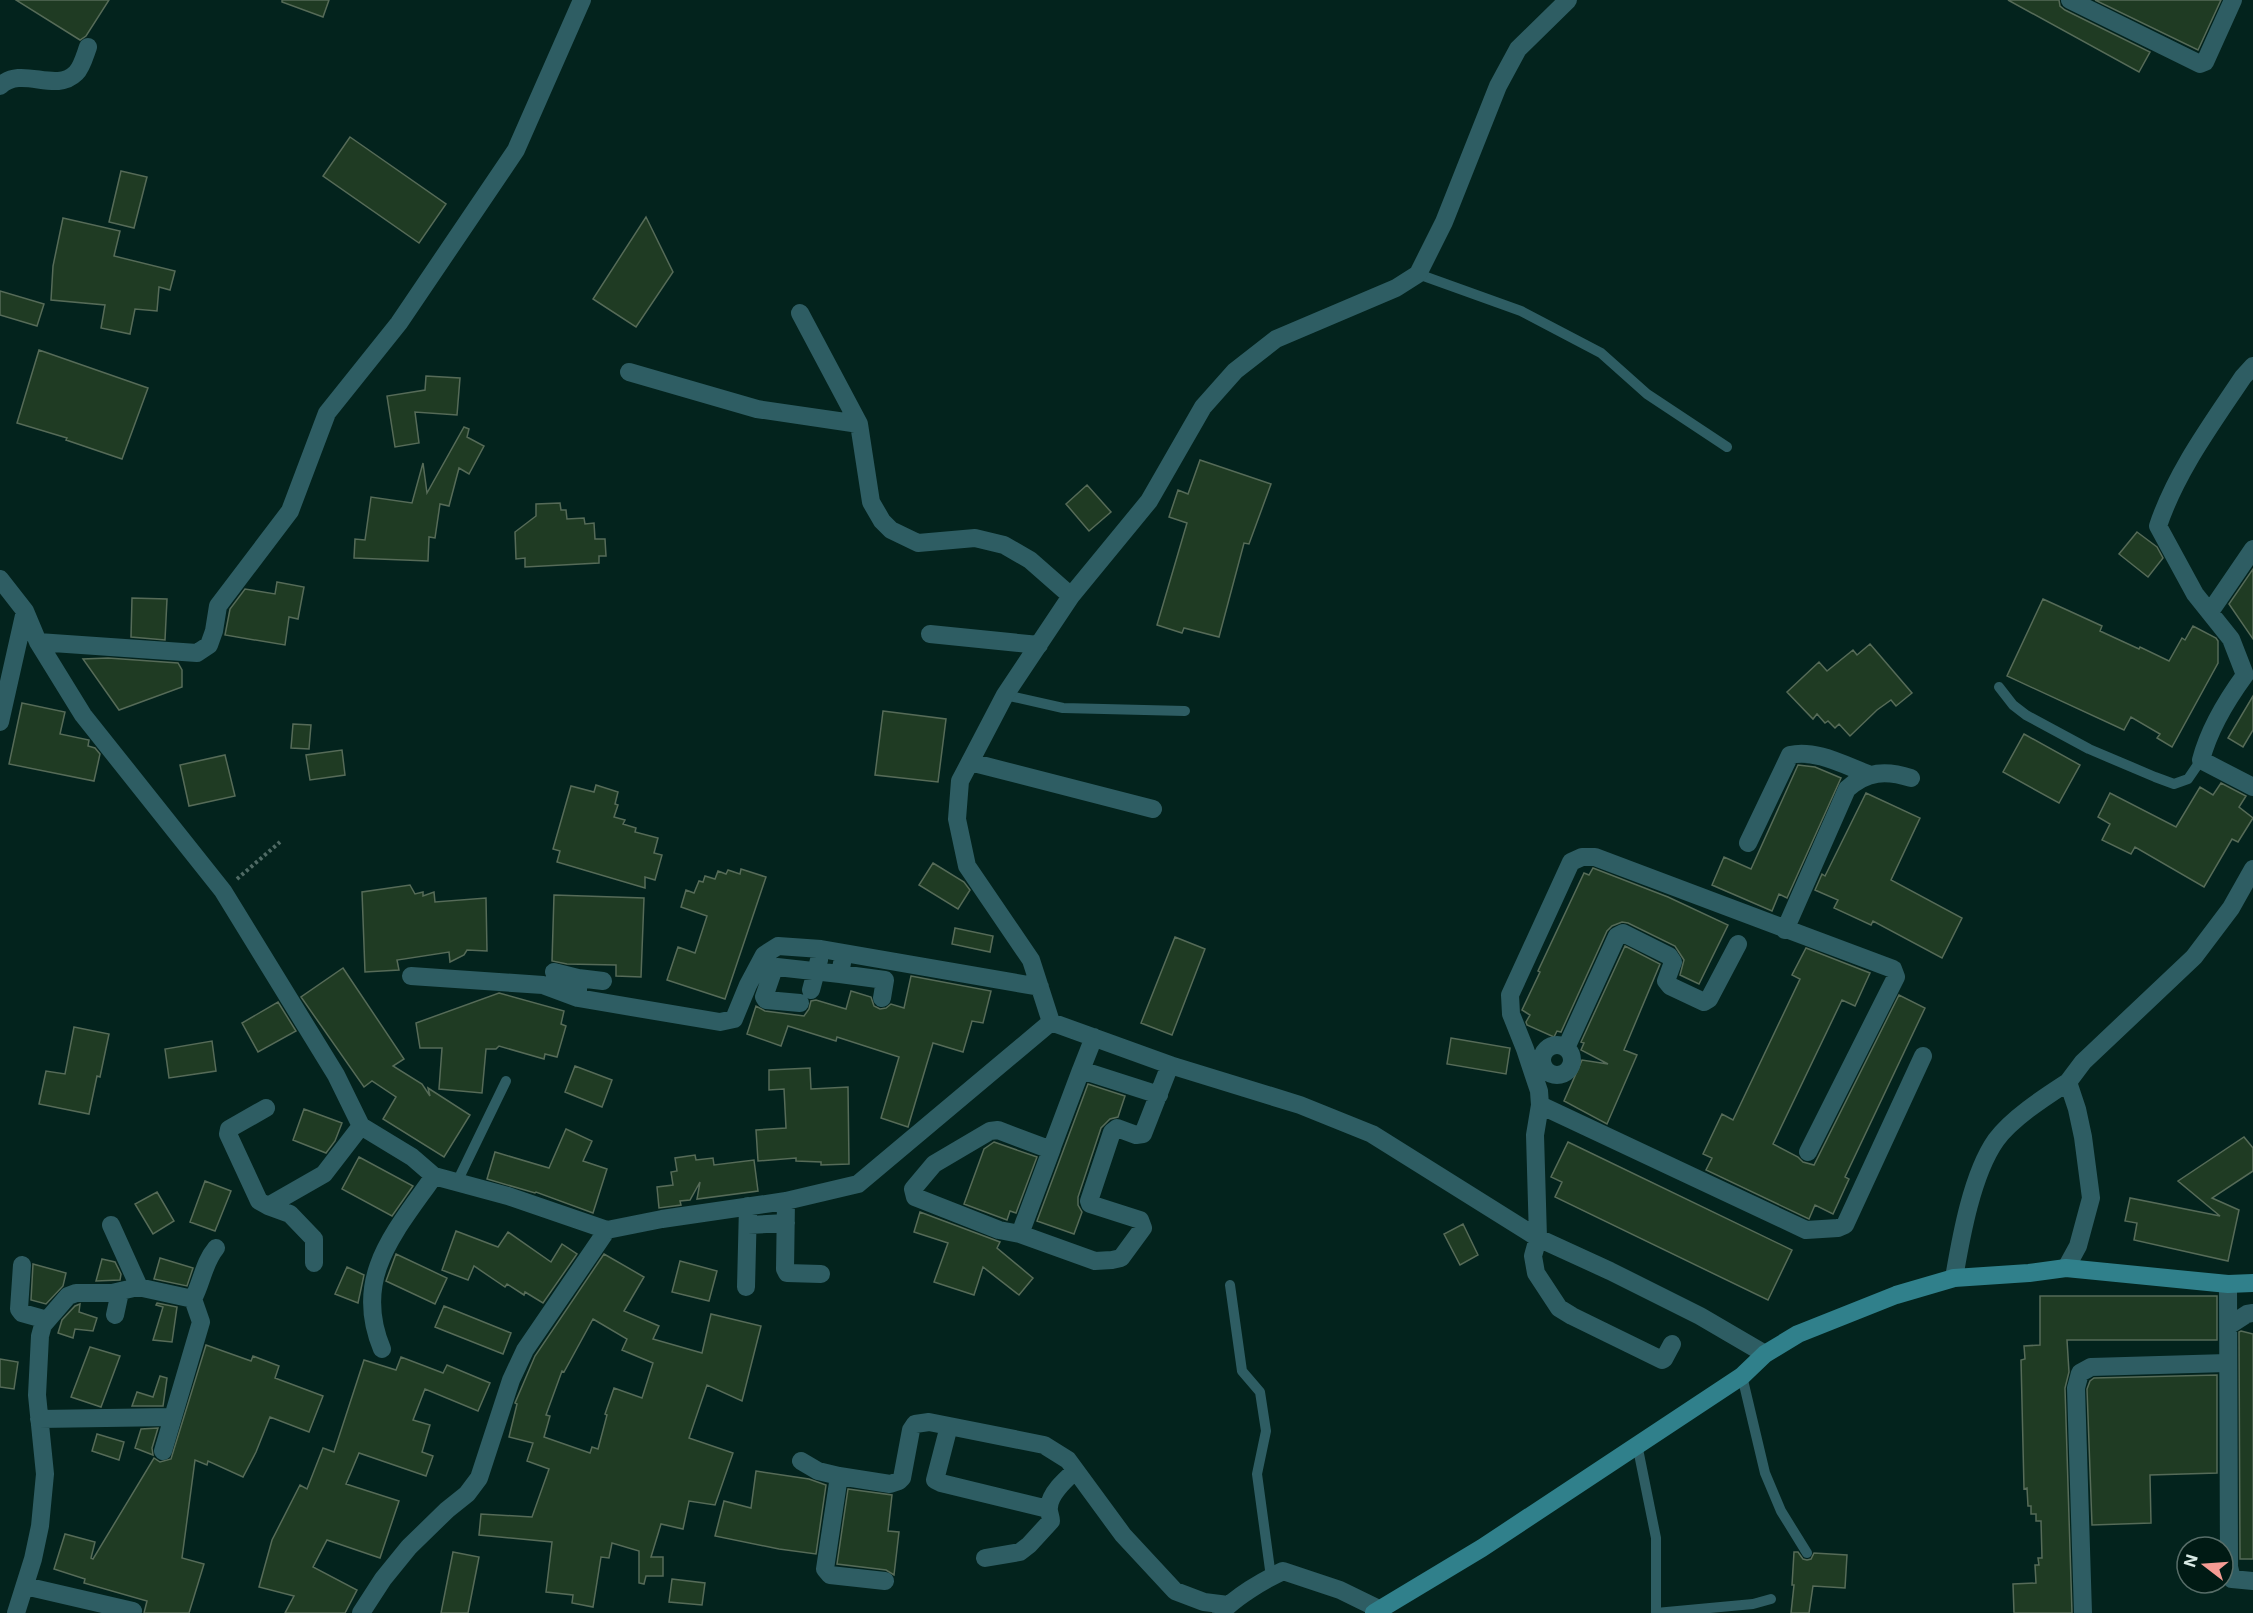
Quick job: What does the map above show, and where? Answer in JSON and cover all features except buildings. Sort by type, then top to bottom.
[{"type":"street","points":[[39,642],[197,653],[209,645],[218,606],[290,511],[327,413],[399,323],[516,150],[582,0]]},
{"type":"street","points":[[1051,1022],[1031,960],[967,866],[957,819],[960,781],[1005,695],[1071,596],[1149,501],[1203,407],[1235,371],[1276,339],[1396,288],[1418,274],[1444,222],[1498,86],[1518,49],[1568,0]]},
{"type":"street","points":[[2070,0],[2103,7],[2200,64],[2204,64],[2233,0]]},
{"type":"street","points":[[0,86],[8,78],[17,77],[56,81],[66,79],[76,72],[88,47]]},
{"type":"street","points":[[800,313],[859,424],[871,502],[882,521],[891,530],[918,543],[975,538],[1004,545],[1030,560],[1071,596]]},
{"type":"street","points":[[2253,366],[2243,377],[2191,457],[2167,498],[2158,526],[2194,594],[2231,639],[2249,673],[2232,694],[2206,742],[2201,760],[2253,787]]},
{"type":"street","points":[[629,372],[757,409],[859,424]]},
{"type":"street","points":[[2210,612],[2253,549]]},
{"type":"street","points":[[0,579],[25,611],[39,642],[83,715],[223,891],[336,1075],[361,1126],[412,1157],[434,1176],[508,1196],[607,1230],[662,1219],[786,1201],[858,1184],[986,1067],[1051,1022]]},
{"type":"street","points":[[0,722],[25,611]]},
{"type":"street","points":[[930,634],[1039,645]]},
{"type":"street","points":[[1748,843],[1790,755],[1798,753],[1815,755],[1868,774],[1894,773],[1911,778]]},
{"type":"street","points":[[970,762],[1153,809]]},
{"type":"street","points":[[1785,930],[1847,789],[1868,774]]},
{"type":"street","points":[[1808,1152],[1896,977],[1893,969],[1596,857],[1582,857],[1571,862],[1510,995],[1511,1014],[1525,1049],[1540,1098],[1806,1230],[1838,1228],[1845,1225],[1923,1056]]},
{"type":"street","points":[[1954,1278],[1969,1207],[1980,1171],[1996,1140],[2033,1105],[2068,1082],[2083,1062],[2194,957],[2231,908],[2253,869]]},
{"type":"street","points":[[1672,1344],[1662,1360],[1559,1308],[1536,1272],[1533,1256],[1538,1238],[1535,1135],[1540,1098],[1548,1073],[1543,1067],[1542,1059],[1544,1052],[1550,1047],[1558,1045],[1566,1048],[1617,936],[1623,933],[1669,956],[1673,962],[1666,981],[1670,986],[1704,1002],[1709,999],[1738,944]]},
{"type":"street","points":[[411,976],[543,984],[578,998],[720,1022],[734,1019],[748,985],[764,956],[778,946],[821,949],[1040,987]]},
{"type":"street","points":[[794,968],[797,947]]},
{"type":"street","points":[[821,949],[817,971],[806,996],[765,1000],[774,968],[777,966],[794,968],[817,971],[840,974],[883,979],[885,980],[882,998]]},
{"type":"street","points":[[840,974],[844,953]]},
{"type":"street","points":[[554,972],[603,981]]},
{"type":"street","points":[[578,978],[578,998]]},
{"type":"street","points":[[1051,1022],[1170,1065],[1300,1106],[1372,1134],[1538,1238],[1700,1316],[1765,1354]]},
{"type":"street","points":[[1020,1234],[1094,1038]]},
{"type":"street","points":[[1052,1148],[1051,1150],[998,1130],[990,1131],[934,1164],[912,1189],[915,1197],[999,1230],[1020,1234],[1095,1261],[1121,1258],[1143,1228],[1140,1220],[1090,1204],[1089,1201],[1112,1132],[1118,1128],[1137,1135],[1143,1134],[1170,1065]]},
{"type":"street","points":[[1081,1070],[1159,1095]]},
{"type":"street","points":[[2066,1268],[2078,1246],[2091,1198],[2083,1137],[2068,1082]]},
{"type":"street","points":[[266,1108],[229,1129],[228,1134],[259,1201],[290,1214],[314,1239],[314,1263]]},
{"type":"street","points":[[268,1206],[324,1174],[361,1126]]},
{"type":"street","points":[[382,1349],[374,1329],[372,1310],[374,1277],[382,1253],[434,1176]]},
{"type":"street","points":[[786,1201],[785,1269],[787,1273],[821,1274]]},
{"type":"street","points":[[746,1287],[748,1206]]},
{"type":"street","points":[[748,1225],[786,1223]]},
{"type":"street","points":[[111,1225],[139,1287]]},
{"type":"street","points":[[361,1613],[383,1579],[409,1547],[467,1494],[479,1478],[511,1380],[525,1350],[607,1230]]},
{"type":"street","points":[[192,1299],[211,1254],[216,1248]]},
{"type":"street","points":[[22,1265],[18,1309],[22,1313],[47,1320]]},
{"type":"street","points":[[801,1461],[818,1471],[890,1484],[902,1478],[911,1430],[915,1424],[929,1422],[1044,1445],[1068,1460],[1124,1535],[1175,1591],[1225,1609],[1271,1576],[1283,1571],[1340,1590],[1376,1611],[1482,1548],[1742,1376],[1765,1354],[1798,1334],[1896,1295],[1954,1278],[2066,1268],[2228,1284],[2253,1283]]},
{"type":"street","points":[[2228,1284],[2230,1326],[2227,1363],[2229,1567],[2232,1579],[2253,1581]]},
{"type":"street","points":[[16,1613],[40,1526],[45,1474],[37,1395],[40,1336],[43,1325],[68,1296],[76,1293],[120,1292],[139,1287],[192,1299]]},
{"type":"street","points":[[115,1315],[120,1292]]},
{"type":"street","points":[[163,1450],[201,1323],[192,1299]]},
{"type":"street","points":[[2230,1326],[2247,1314],[2253,1313]]},
{"type":"street","points":[[2083,1613],[2076,1388],[2080,1373],[2091,1366],[2227,1363]]},
{"type":"street","points":[[39,1419],[173,1417]]},
{"type":"street","points":[[949,1426],[935,1480],[941,1484],[1048,1509]]},
{"type":"street","points":[[985,1558],[1020,1552],[1029,1545],[1052,1521],[1048,1509],[1056,1491],[1075,1471]]},
{"type":"street","points":[[839,1476],[825,1569],[830,1575],[885,1581]]},
{"type":"street","points":[[25,1586],[133,1611]]},
{"type":"lane","points":[[1418,274],[1521,311],[1600,353],[1647,394],[1727,447]]},
{"type":"lane","points":[[1999,687],[2013,705],[2033,719],[2089,748],[2155,777],[2174,783],[2188,779],[2201,760]]},
{"type":"lane","points":[[1005,695],[1064,708],[1185,711]]},
{"type":"lane","points":[[457,1182],[506,1081]]},
{"type":"lane","points":[[1230,1285],[1242,1371],[1260,1392],[1266,1431],[1257,1474],[1271,1576]]},
{"type":"lane","points":[[1742,1376],[1765,1473],[1781,1511],[1807,1553]]},
{"type":"lane","points":[[1637,1444],[1656,1538],[1656,1613],[1753,1604],[1771,1599]]},
{"type":"path","points":[[223,891],[280,842]]}]
